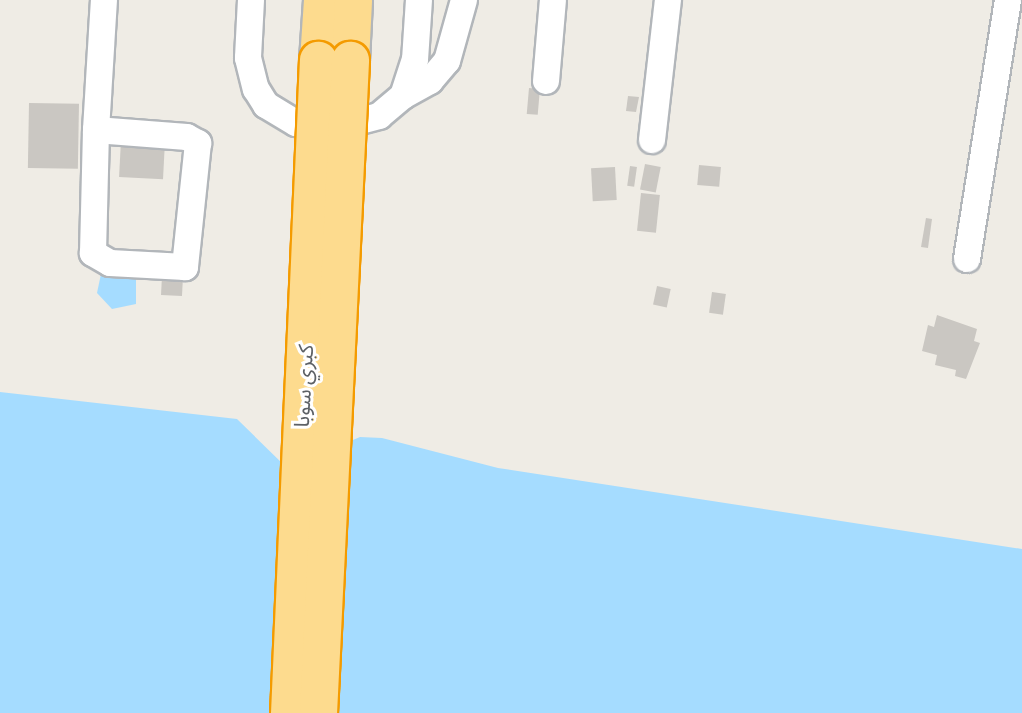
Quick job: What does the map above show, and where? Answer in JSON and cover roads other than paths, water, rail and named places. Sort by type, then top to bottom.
[{"type":"highway","points":[[322,0],[334,60]]},
{"type":"highway","points":[[334,60],[353,0]]},
{"type":"highway","name":"كبري سوبا","points":[[289,713],[334,60]]},
{"type":"highway","name":"كبري سوبا","points":[[318,713],[334,60]]},
{"type":"street","points":[[96,130],[187,137],[198,143],[185,267],[110,263],[95,258],[92,245],[96,130],[104,0]]},
{"type":"street","points":[[251,0],[250,75],[266,105],[296,123],[334,128],[379,116],[403,96],[430,81],[447,61],[464,0]]},
{"type":"street","points":[[403,96],[415,60],[419,0]]},
{"type":"street","points":[[546,82],[553,0]]},
{"type":"street","points":[[652,140],[668,0]]},
{"type":"street","points":[[967,259],[1008,0]]},
{"type":"water","points":[[101,274],[136,274],[136,304],[112,309],[97,293]]},
{"type":"water","points":[[0,392],[237,419],[287,468],[360,437],[382,438],[498,468],[1022,549],[1022,713],[0,713]]}]
